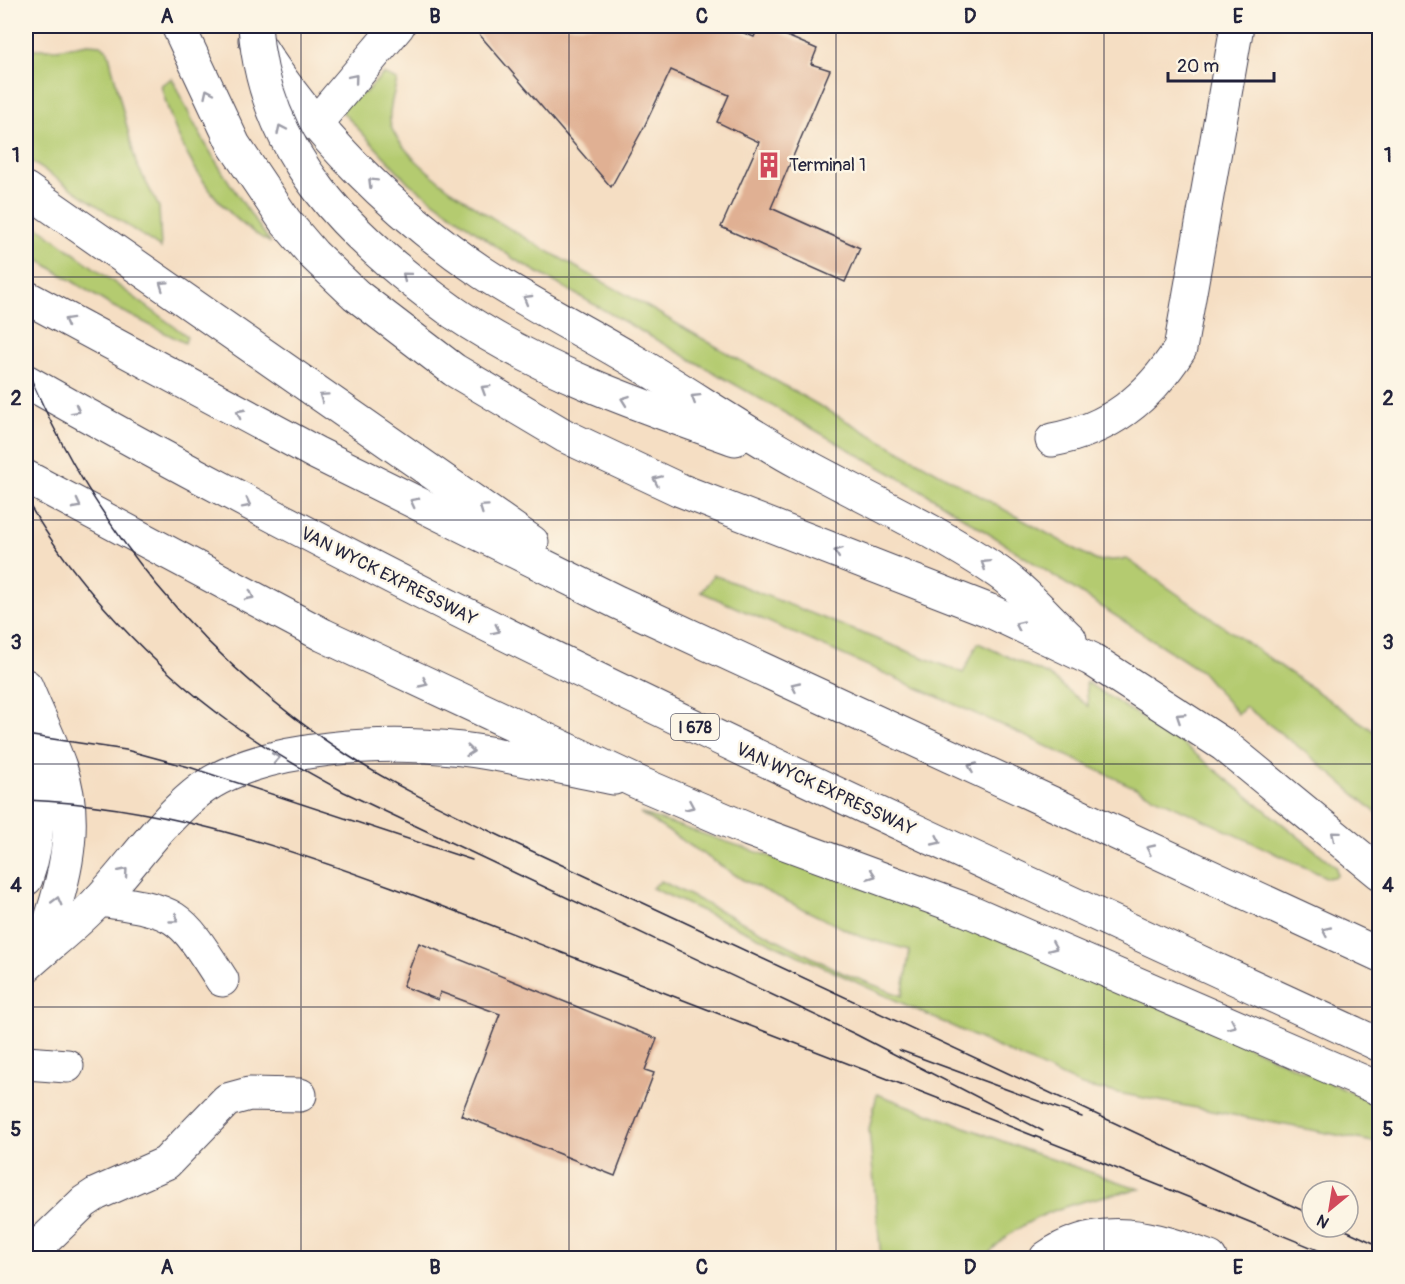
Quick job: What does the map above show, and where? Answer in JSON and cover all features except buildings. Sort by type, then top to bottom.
[{"type":"main road","points":[[178,26],[234,145],[285,221],[314,255],[356,295],[454,370],[565,436],[633,469],[680,490],[988,610],[1091,659],[1224,745],[1380,873]]},
{"type":"main road","points":[[246,26],[316,123],[382,193],[444,244],[485,274],[798,462],[901,516],[1001,574],[1091,659]]},
{"type":"main road","points":[[255,26],[262,70],[279,126],[313,184],[364,239],[453,312],[508,347],[576,381],[798,462]]},
{"type":"main road","points":[[316,123],[398,26]]},
{"type":"main road","points":[[1052,440],[1076,435],[1114,419],[1146,391],[1180,349],[1237,26]]},
{"type":"main road","points":[[26,189],[617,602]]},
{"type":"main road","points":[[28,299],[316,453],[617,602],[1380,955]]},
{"type":"main road","name":"VAN WYCK EXPRESSWAY","points":[[26,381],[236,498],[584,674],[820,787],[1380,1045]]},
{"type":"main road","points":[[26,477],[323,635],[637,782],[749,830],[967,910],[1380,1089]]},
{"type":"main road","points":[[26,686],[61,769],[69,815],[68,850],[63,881],[54,913],[31,961]]},
{"type":"main road","points":[[26,725],[33,763],[38,816],[31,866],[26,879]]},
{"type":"main road","points":[[31,961],[99,900],[155,834],[195,794],[218,777],[266,760],[321,751],[409,746],[474,750],[637,782]]},
{"type":"main road","points":[[99,900],[159,909],[171,915],[193,935],[222,980]]},
{"type":"main road","points":[[26,1063],[67,1066]]},
{"type":"main road","points":[[26,1258],[84,1202],[96,1194],[166,1163],[227,1100],[249,1094],[300,1095]]},
{"type":"main road","points":[[1046,1258],[1079,1241],[1107,1235],[1133,1235],[1156,1240],[1210,1258]]},
{"type":"green space","points":[[88,44],[101,45],[108,51],[136,163],[159,207],[161,248],[26,158],[26,49],[57,49]]},
{"type":"green space","points":[[383,74],[397,80],[390,111],[392,129],[409,153],[435,177],[468,202],[544,249],[1097,561],[1127,559],[1379,735],[1379,815],[1308,754],[1246,707],[1238,714],[1201,671],[924,492],[514,259],[409,183],[335,104],[366,92]]},
{"type":"green space","points":[[172,78],[193,122],[217,163],[271,243],[250,230],[231,214],[214,196],[187,155],[161,85]]},
{"type":"green space","points":[[26,218],[187,336],[185,343],[110,305],[26,252]]},
{"type":"green space","points":[[714,575],[963,673],[978,643],[1048,675],[1088,706],[1086,682],[1183,744],[1336,867],[1337,876],[1328,878],[999,724],[701,592]]},
{"type":"green space","points":[[640,813],[985,928],[1379,1105],[1379,1143],[1082,1086],[652,888],[661,881],[843,973],[902,996],[910,950],[861,937],[743,880]]},
{"type":"green space","points":[[877,1094],[1034,1153],[1140,1189],[1056,1210],[1017,1229],[985,1258],[881,1258],[869,1130]]},
{"type":"tram line","points":[[26,367],[53,425],[84,481],[118,535],[157,585],[199,632],[245,677],[294,718],[347,755],[410,791],[519,845],[1300,1209]]},
{"type":"tram line","points":[[26,499],[67,562],[117,622],[172,676],[244,733],[272,751],[344,792],[855,1034],[1043,1131]]},
{"type":"tram line","points":[[26,735],[126,750],[189,767],[472,860]]},
{"type":"tram line","points":[[26,800],[74,803],[167,818],[212,828],[302,855],[456,911],[993,1120],[1337,1258]]},
{"type":"tram line","points":[[899,1050],[1082,1117]]},
{"type":"tram line","points":[[1360,1237],[1380,1246]]},
{"type":"place","name":"Terminal 1","points":[[769,165]]}]
